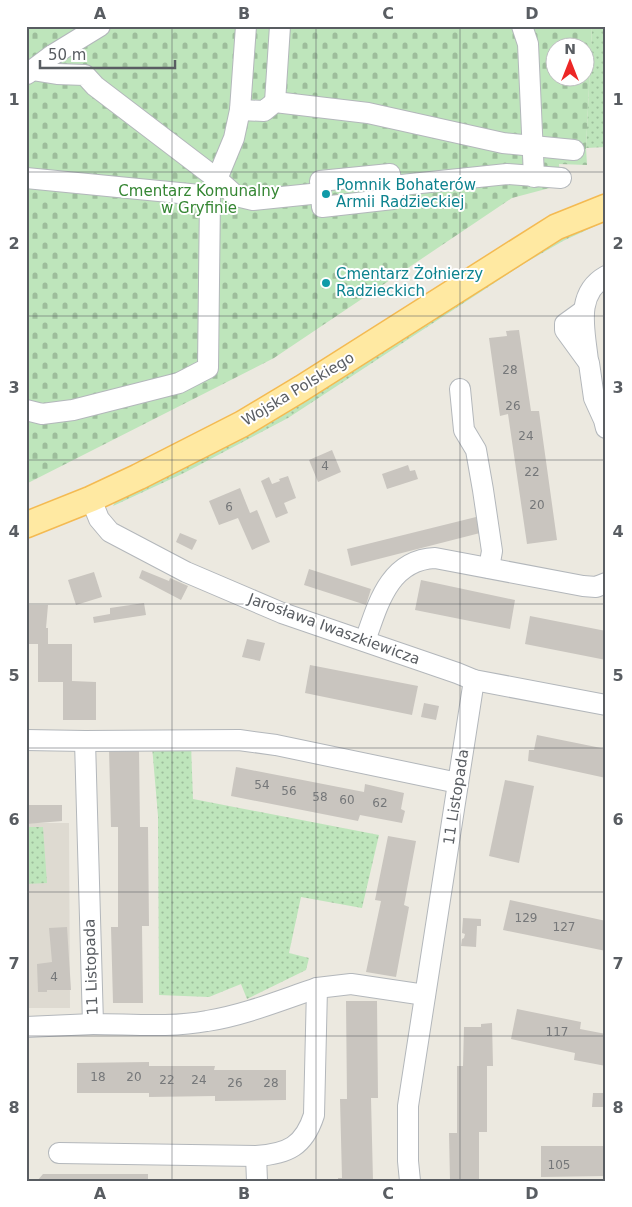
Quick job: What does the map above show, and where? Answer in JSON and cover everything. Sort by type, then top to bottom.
[{"type":"main road","name":"Wojska Polskiego","points":[[556,227],[570,212],[606,188]]},
{"type":"main road","name":"Wojska Polskiego","points":[[26,525],[91,499],[196,448],[276,404],[556,227],[606,207]]},
{"type":"street","points":[[29,72],[100,26]]},
{"type":"street","points":[[26,410],[42,414],[73,410],[179,383],[208,368],[214,187],[234,138],[240,110],[246,26]]},
{"type":"street","points":[[275,102],[280,26]]},
{"type":"street","points":[[522,26],[528,44],[534,177]]},
{"type":"street","points":[[29,72],[85,75],[95,86],[214,187],[236,196],[253,200],[321,193],[320,181],[390,174],[392,186],[507,174],[561,178]]},
{"type":"street","points":[[240,110],[264,111],[275,102],[368,113],[503,143],[574,150]]},
{"type":"street","points":[[26,178],[214,187]]},
{"type":"street","points":[[606,276],[587,294],[583,311],[565,324],[565,330],[589,363],[594,398],[606,428]]},
{"type":"street","points":[[460,390],[464,430],[476,450],[483,490],[492,552],[489,568]]},
{"type":"street","name":"Jarosława Iwaszkiewicza","points":[[91,499],[99,519],[110,532],[186,572],[282,613],[474,680],[606,705]]},
{"type":"street","points":[[365,641],[386,590],[396,574],[407,565],[422,558],[435,558],[583,586],[596,587],[606,583]]},
{"type":"street","name":"11 Listopada","points":[[410,1181],[408,1106],[474,680]]},
{"type":"street","points":[[26,740],[239,740],[276,744],[458,783]]},
{"type":"street","name":"11 Listopada","points":[[85,741],[93,1024],[172,1024],[206,1021],[246,1012],[317,988],[351,984],[425,995]]},
{"type":"street","points":[[59,1153],[256,1156],[286,1151],[301,1142],[310,1130],[314,1115],[317,988]]},
{"type":"street","points":[[26,1028],[93,1024]]},
{"type":"street","points":[[256,1156],[257,1181]]},
{"type":"shaded area","points":[[26,823],[69,823],[70,1008],[26,1008]]},
{"type":"green space","name":"Cmentarz Komunalny w Gryfinie","points":[[26,26],[592,26],[591,38],[544,38],[544,88],[589,88],[587,165],[559,164],[561,185],[512,198],[274,358],[26,484]]},
{"type":"green space","points":[[592,26],[606,26],[606,147],[586,148],[589,88],[594,88],[594,38],[591,38]]},
{"type":"green space","points":[[606,212],[606,221],[563,241],[525,263],[288,418],[184,473],[113,506],[116,500],[521,259]]},
{"type":"green space","points":[[191,745],[193,799],[379,835],[362,908],[301,897],[289,953],[309,958],[306,970],[247,999],[241,984],[209,997],[159,995],[158,816],[152,746]]},
{"type":"green space","points":[[26,827],[43,827],[47,883],[26,884]]},
{"type":"building","points":[[519,330],[531,411],[539,411],[557,540],[527,544],[508,414],[500,416],[489,338],[507,336],[506,331]]},
{"type":"building","points":[[332,450],[341,472],[318,482],[309,460]]},
{"type":"building","points":[[408,465],[410,471],[415,470],[418,479],[387,489],[382,474]]},
{"type":"building","points":[[288,476],[296,498],[284,503],[288,513],[276,518],[261,481],[269,477],[272,484]]},
{"type":"building","points":[[240,488],[250,513],[257,510],[270,542],[252,550],[238,518],[219,525],[209,501]]},
{"type":"building","points":[[476,517],[480,533],[351,566],[347,549]]},
{"type":"building","points":[[180,533],[197,540],[192,550],[176,542]]},
{"type":"building","points":[[309,569],[371,589],[366,605],[304,585]]},
{"type":"building","points":[[142,570],[169,581],[170,578],[188,586],[181,600],[139,578]]},
{"type":"building","points":[[94,572],[102,597],[76,605],[68,580]]},
{"type":"building","points":[[421,580],[515,600],[510,629],[415,610]]},
{"type":"building","points":[[144,603],[146,615],[94,623],[93,617],[110,614],[110,608]]},
{"type":"building","points":[[26,605],[48,605],[46,628],[48,628],[48,644],[72,644],[72,681],[96,682],[96,720],[63,720],[63,682],[38,682],[38,644],[26,644]]},
{"type":"building","points":[[530,616],[606,631],[606,660],[525,644]]},
{"type":"building","points":[[247,639],[265,643],[260,661],[242,657]]},
{"type":"building","points":[[310,665],[418,686],[412,715],[305,693]]},
{"type":"building","points":[[424,703],[439,706],[436,720],[421,717]]},
{"type":"building","points":[[537,735],[606,749],[606,778],[528,761],[529,750],[534,750]]},
{"type":"building","points":[[139,748],[140,827],[148,827],[149,926],[142,926],[143,1003],[113,1003],[111,927],[118,927],[118,827],[111,827],[109,749]]},
{"type":"building","points":[[236,767],[364,792],[365,784],[404,793],[401,809],[405,811],[402,823],[360,815],[358,821],[231,796]]},
{"type":"building","points":[[505,780],[534,786],[519,863],[489,856]]},
{"type":"building","points":[[26,805],[62,805],[62,821],[26,824]]},
{"type":"building","points":[[388,836],[416,841],[404,905],[409,907],[396,977],[366,972],[381,901],[375,900]]},
{"type":"building","points":[[510,900],[606,921],[606,951],[503,930]]},
{"type":"building","points":[[463,918],[481,919],[481,926],[477,926],[476,947],[461,946],[465,934],[462,933]]},
{"type":"building","points":[[67,927],[71,990],[38,992],[37,964],[52,962],[49,928]]},
{"type":"building","points":[[346,1001],[377,1001],[378,1098],[371,1098],[373,1181],[338,1181],[338,1178],[342,1178],[340,1099],[347,1099]]},
{"type":"building","points":[[517,1009],[581,1022],[580,1029],[606,1034],[606,1066],[574,1060],[575,1053],[511,1039]]},
{"type":"building","points":[[492,1023],[493,1066],[487,1066],[487,1132],[479,1132],[479,1181],[450,1181],[449,1133],[457,1133],[457,1066],[463,1066],[464,1027],[481,1027],[481,1024]]},
{"type":"building","points":[[149,1062],[149,1066],[215,1066],[214,1070],[286,1070],[286,1100],[215,1101],[215,1096],[149,1097],[149,1093],[77,1093],[77,1063]]},
{"type":"building","points":[[593,1093],[606,1093],[606,1107],[592,1107]]},
{"type":"building","points":[[541,1146],[605,1146],[606,1176],[541,1177]]},
{"type":"building","points":[[43,1174],[148,1174],[148,1181],[37,1181]]},
{"type":"place","name":"Pomnik Bohaterów Armii Radzieckiej","points":[[326,194]]},
{"type":"place","name":"Cmentarz Żołnierzy Radzieckich","points":[[326,283]]}]
